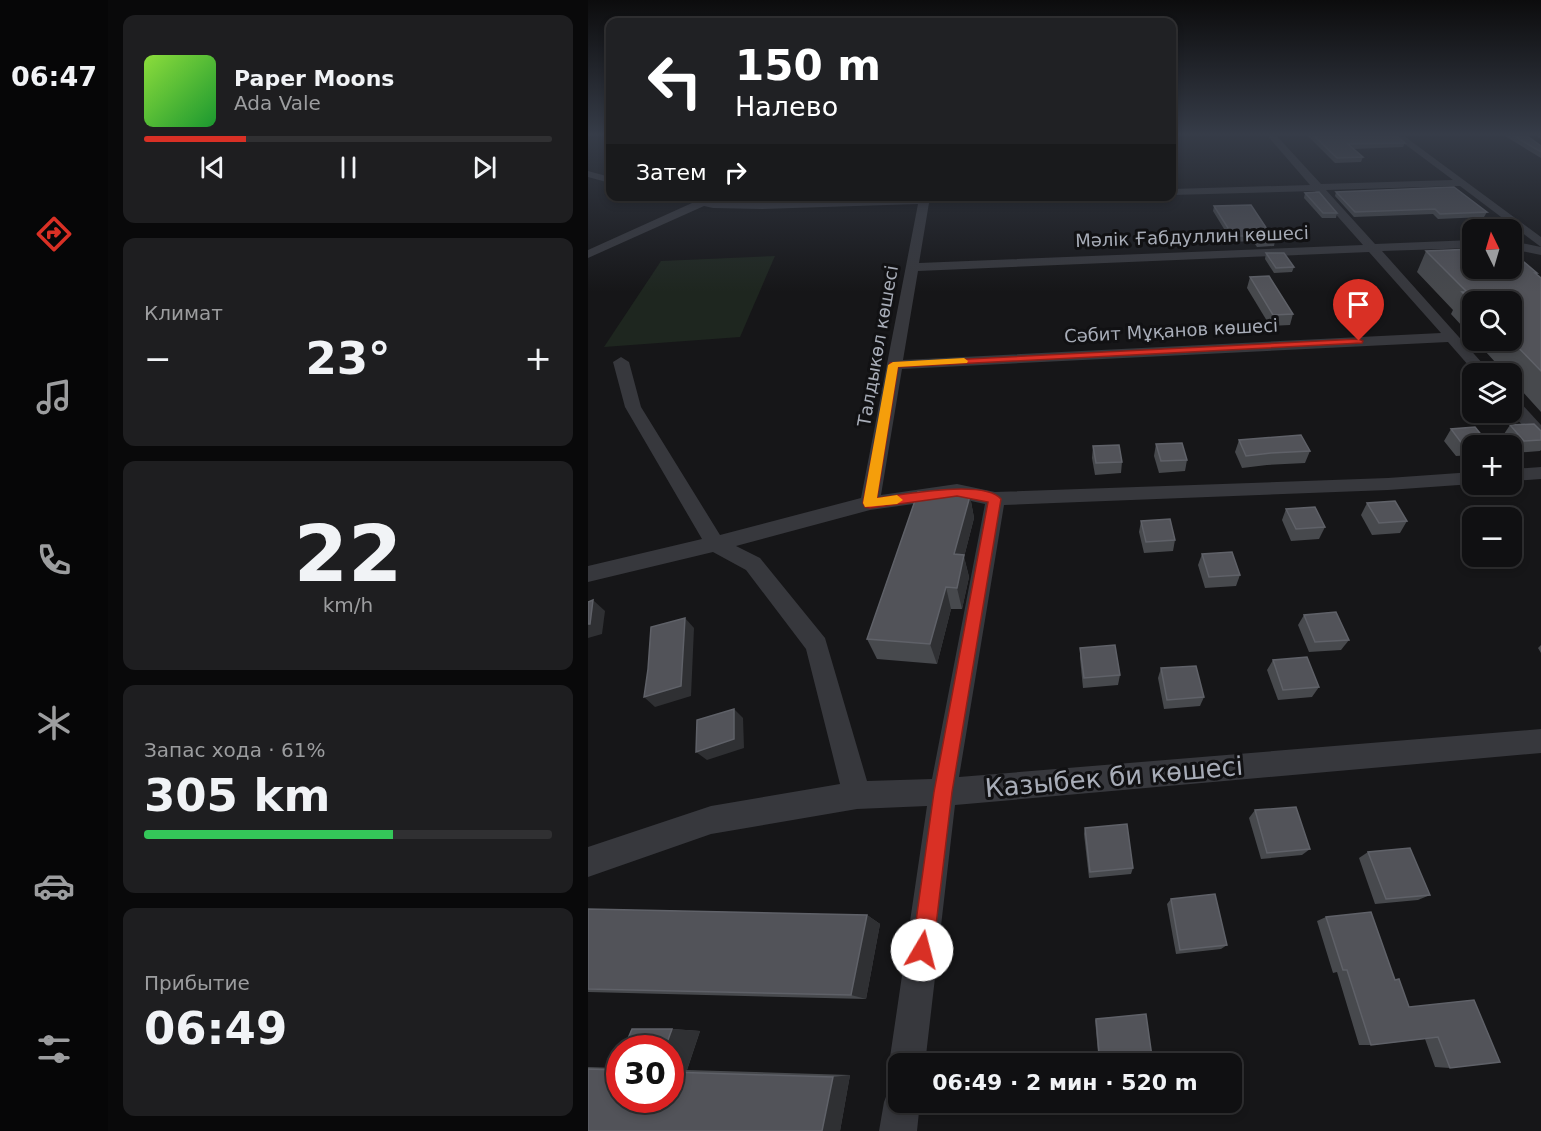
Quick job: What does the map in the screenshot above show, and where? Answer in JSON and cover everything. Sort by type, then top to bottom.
[{"type":"street","points":[[1176,192],[1382,186]]},
{"type":"street","points":[[1466,186],[1526,229],[1541,243]]},
{"type":"street","points":[[1318,188],[1475,363]]},
{"type":"street","points":[[697,201],[762,206],[878,201]]},
{"type":"street","name":"Талдыкөл көшесі","points":[[870,503],[893,365],[925,201]]},
{"type":"street","points":[[588,254],[701,202]]},
{"type":"street","name":"Мәлік Ғабдуллин көшесі","points":[[912,267],[1462,244]]},
{"type":"street","points":[[1522,247],[1541,252]]},
{"type":"street","name":"Сәбит Мұқанов көшесі","points":[[893,365],[1452,337]]},
{"type":"street","points":[[621,362],[633,407],[715,544],[753,564],[817,645],[857,795]]},
{"type":"street","points":[[1522,415],[1541,436]]},
{"type":"street","points":[[1522,475],[1541,474]]},
{"type":"street","points":[[588,574],[715,544],[870,503],[957,491],[995,499],[1388,484],[1462,479]]},
{"type":"street","points":[[908,1053],[943,792],[995,499]]},
{"type":"street","name":"Казыбек би көшесі","points":[[588,862],[711,820],[857,795],[943,792],[1541,741]]},
{"type":"street","points":[[898,1131],[900,1113]]},
{"type":"shaded area","points":[[775,256],[740,337],[604,347],[661,261]]},
{"type":"building","points":[[1454,187],[1487,212],[1440,214],[1435,209],[1355,212],[1336,192]]},
{"type":"building","points":[[1319,192],[1337,213],[1323,213],[1305,193]]},
{"type":"building","points":[[1251,205],[1275,241],[1259,242],[1254,236],[1233,236],[1214,206]]},
{"type":"building","points":[[1462,249],[1462,279],[1522,279],[1522,260],[1537,273],[1535,273],[1541,278],[1541,371],[1522,351],[1522,291],[1466,291],[1426,251]]},
{"type":"building","points":[[1266,253],[1284,253],[1294,267],[1276,268]]},
{"type":"building","points":[[1269,276],[1293,314],[1273,315],[1250,277]]},
{"type":"building","points":[[1534,424],[1541,431],[1541,440],[1524,441],[1522,435],[1519,435],[1510,425]]},
{"type":"building","points":[[1475,427],[1482,435],[1462,435],[1462,444],[1451,429]]},
{"type":"building","points":[[1301,435],[1310,451],[1246,456],[1239,440]]},
{"type":"building","points":[[1182,443],[1187,460],[1161,461],[1156,444]]},
{"type":"building","points":[[1119,445],[1122,462],[1096,463],[1093,446]]},
{"type":"building","points":[[918,492],[970,496],[954,554],[964,555],[957,588],[946,587],[930,644],[867,639]]},
{"type":"building","points":[[1395,501],[1407,521],[1379,523],[1367,503]]},
{"type":"building","points":[[1315,507],[1325,527],[1296,529],[1286,509]]},
{"type":"building","points":[[1170,519],[1175,540],[1146,542],[1141,521]]},
{"type":"building","points":[[1232,552],[1240,575],[1209,577],[1202,554]]},
{"type":"building","points":[[593,600],[590,624],[588,624],[588,602]]},
{"type":"building","points":[[1336,612],[1349,640],[1315,642],[1304,615]]},
{"type":"building","points":[[685,618],[681,686],[644,697],[651,627]]},
{"type":"building","points":[[1115,645],[1120,675],[1084,678],[1080,648]]},
{"type":"building","points":[[1307,657],[1319,687],[1283,690],[1273,660]]},
{"type":"building","points":[[1196,666],[1204,697],[1167,700],[1161,668]]},
{"type":"building","points":[[734,709],[734,739],[696,752],[697,720]]},
{"type":"building","points":[[1296,807],[1310,849],[1267,853],[1255,810]]},
{"type":"building","points":[[1127,824],[1133,868],[1090,872],[1085,828]]},
{"type":"building","points":[[1410,848],[1430,895],[1386,899],[1368,852]]},
{"type":"building","points":[[1215,894],[1227,945],[1180,950],[1171,899]]},
{"type":"building","points":[[588,909],[867,915],[851,995],[588,989]]},
{"type":"building","points":[[1371,912],[1395,980],[1399,979],[1409,1007],[1474,1000],[1500,1062],[1450,1068],[1438,1037],[1371,1045],[1347,970],[1343,970],[1326,917]]},
{"type":"building","points":[[1146,1014],[1151,1053],[1099,1053],[1096,1019]]},
{"type":"building","points":[[632,1029],[672,1029],[670,1035],[629,1035]]},
{"type":"building","points":[[588,1069],[606,1070],[606,1113],[684,1113],[684,1072],[833,1077],[822,1131],[588,1131]]},
{"type":"slow traffic","points":[[897,500],[870,503],[893,365],[964,361]]},
{"type":"route","points":[[922,950],[943,792],[995,499],[957,491],[870,503],[893,365],[1359,341]]}]
